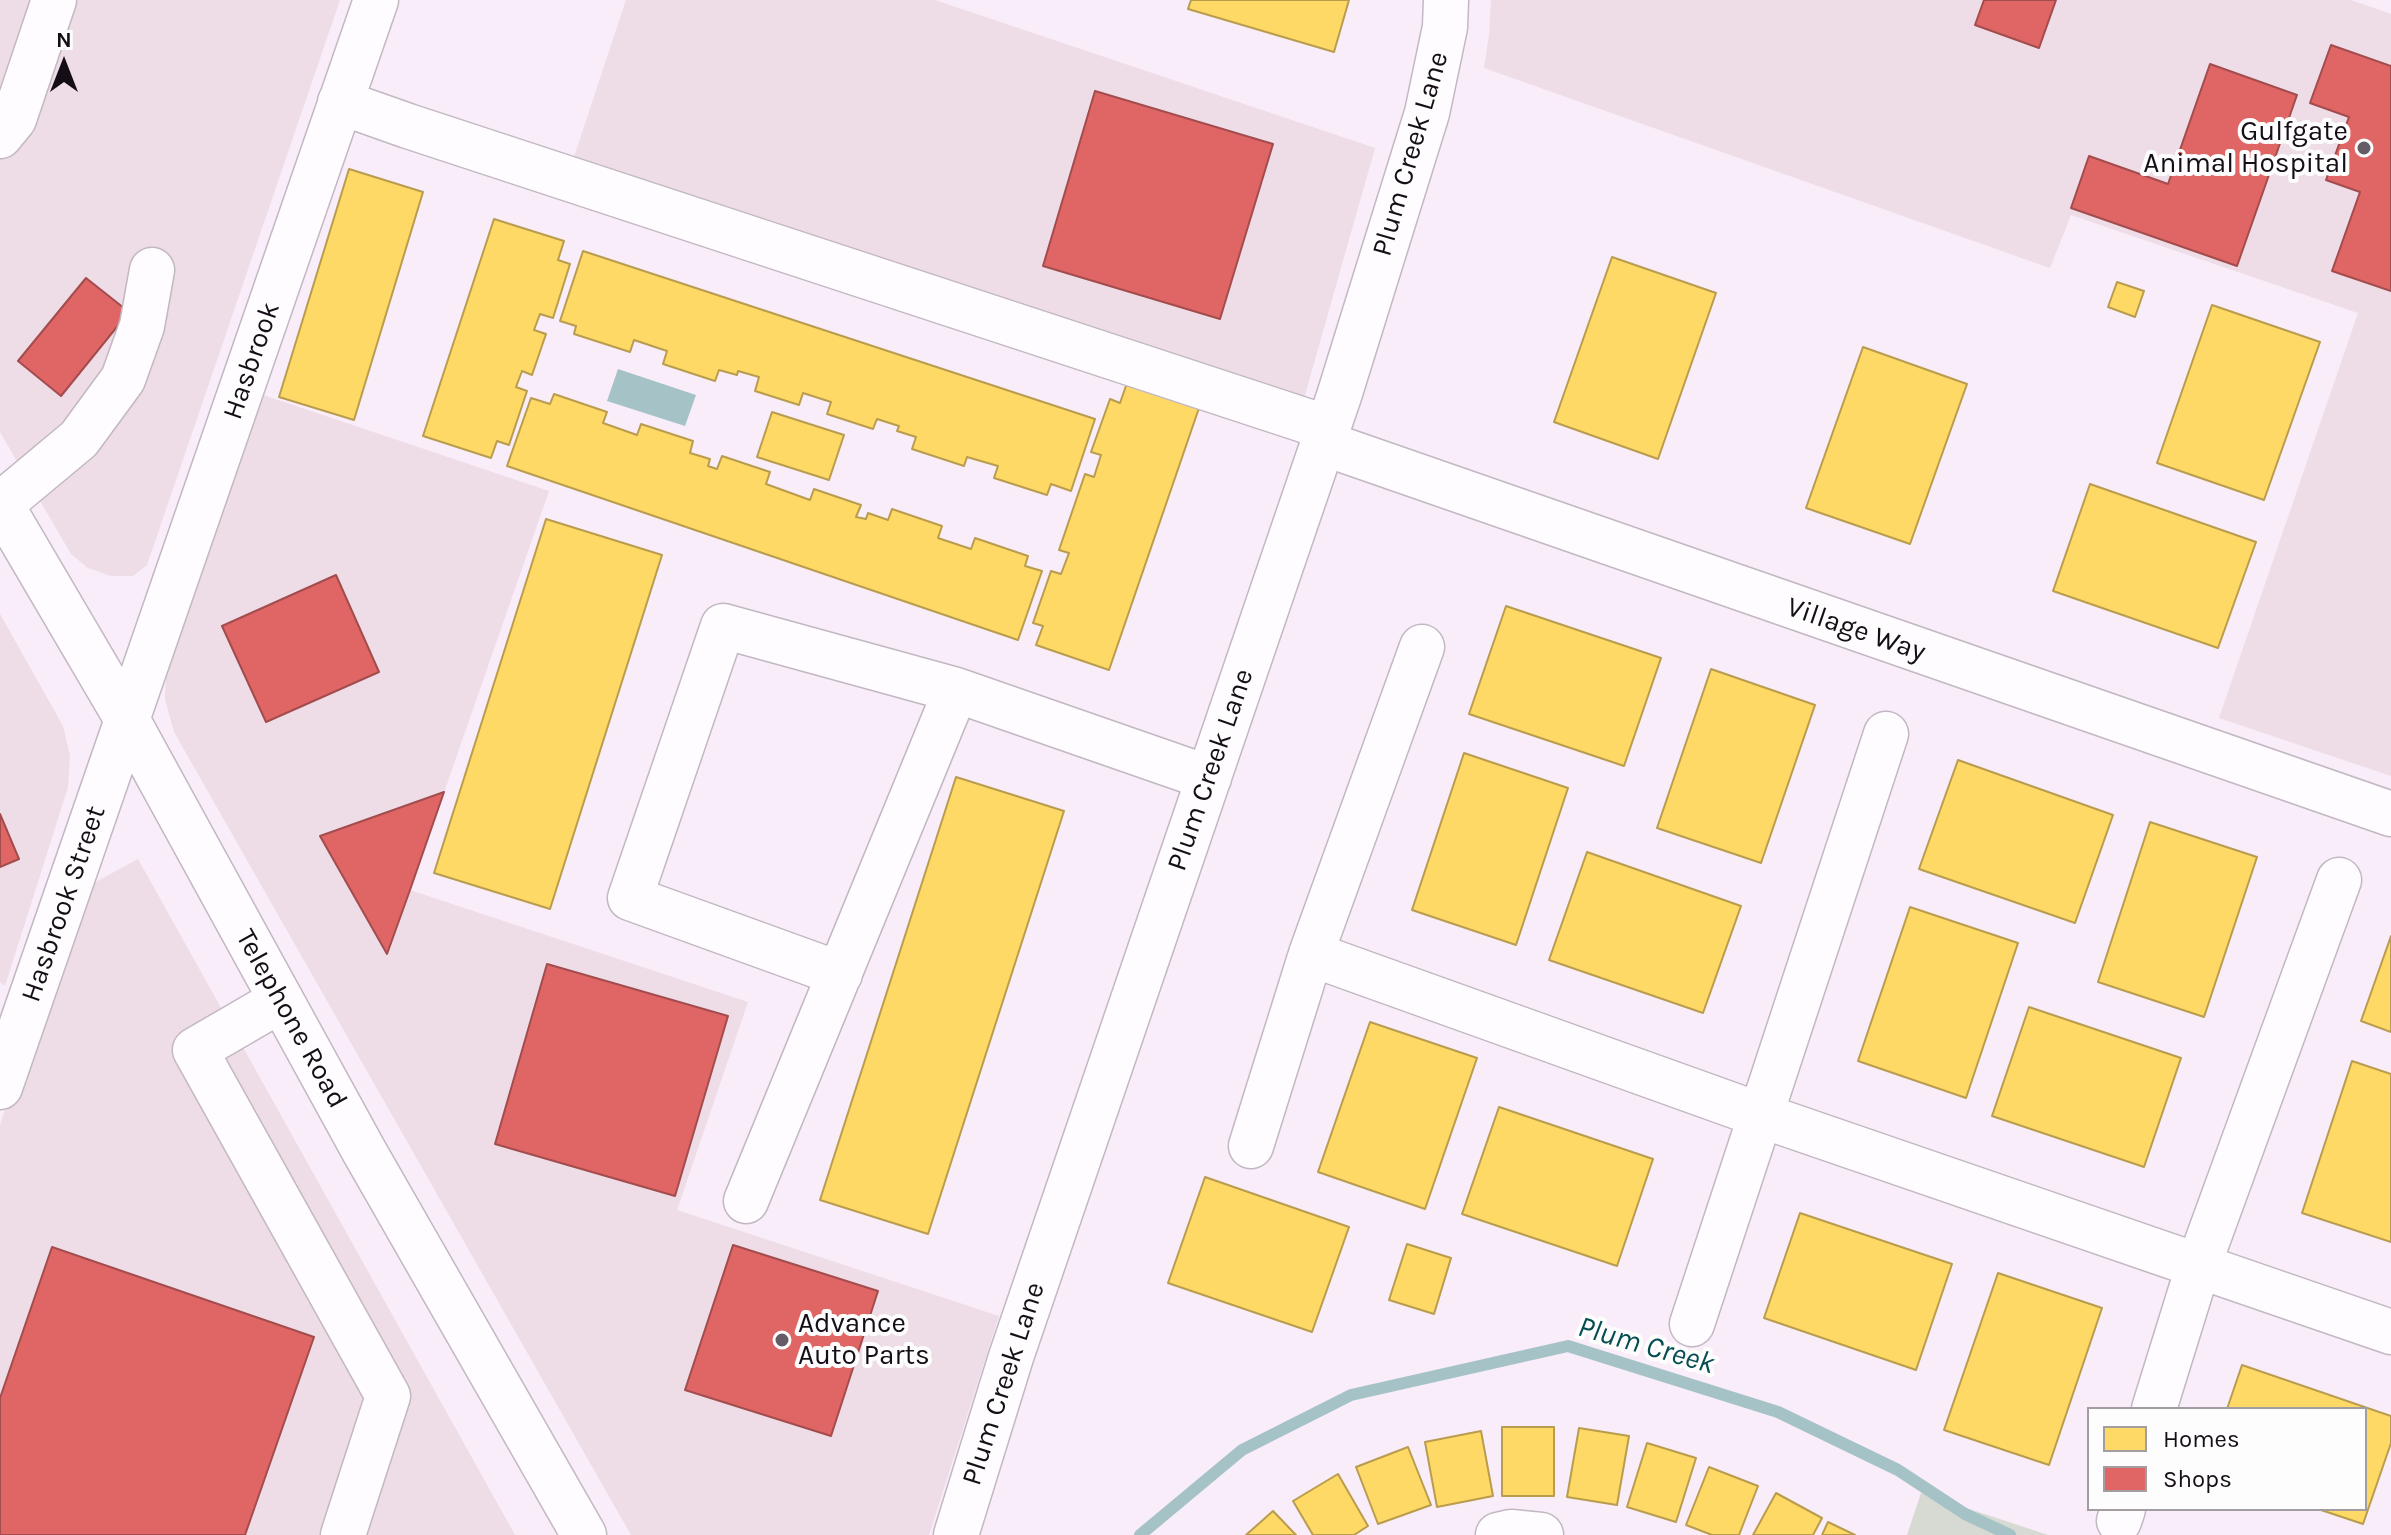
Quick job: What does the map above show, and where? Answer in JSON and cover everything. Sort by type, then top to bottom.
[{"type":"street","points":[[0,136],[14,119],[54,0]]},
{"type":"street","name":"Hasbrook","points":[[128,721],[376,0]]},
{"type":"street","name":"Plum Creek Lane","points":[[956,1535],[1015,1344],[1325,435],[1427,113],[1445,27],[1446,0]]},
{"type":"street","name":"Village Way","points":[[340,102],[1325,435],[2391,814]]},
{"type":"street","points":[[0,503],[79,439],[123,379],[142,326],[152,270]]},
{"type":"street","name":"Telephone Road","points":[[0,503],[128,721],[371,1164],[584,1535]]},
{"type":"street","points":[[840,974],[630,898],[723,626],[956,690],[1209,778]]},
{"type":"street","points":[[1251,1146],[1311,954],[1422,647]]},
{"type":"street","points":[[746,1201],[956,690]]},
{"type":"street","name":"Hasbrook Street","points":[[0,1087],[128,721]]},
{"type":"street","points":[[1692,1324],[1886,734]]},
{"type":"street","points":[[2155,1407],[2199,1264],[2339,880]]},
{"type":"street","points":[[1311,954],[1760,1115],[2391,1332]]},
{"type":"street","points":[[281,1000],[195,1050],[388,1396],[343,1535]]},
{"type":"street","points":[[1498,1535],[1511,1532],[1541,1535]]},
{"type":"shaded area","points":[[0,0],[340,0],[147,565],[133,576],[111,576],[88,568],[71,554],[0,432]]},
{"type":"shaded area","points":[[626,0],[935,0],[1375,148],[1301,409],[573,160]]},
{"type":"shaded area","points":[[1491,0],[2351,0],[2391,14],[2391,776],[2219,718],[2358,313],[2071,215],[2050,268],[1484,68]]},
{"type":"shaded area","points":[[263,395],[549,491],[410,890],[748,1002],[677,1210],[999,1316],[929,1535],[631,1535],[174,732],[165,699],[166,671]]},
{"type":"shaded area","points":[[0,614],[63,726],[70,755],[68,787],[5,986],[0,982]]},
{"type":"shaded area","points":[[138,859],[515,1535],[0,1535],[0,1125],[67,920],[92,884]]},
{"type":"shaded area","points":[[1921,1493],[2048,1535],[1907,1535]]},
{"type":"water","points":[[618,369],[696,395],[685,426],[607,401]]},
{"type":"building: Homes","points":[[1191,0],[1349,0],[1334,52],[1188,9]]},
{"type":"building: Homes","points":[[349,169],[423,192],[354,420],[279,397]]},
{"type":"building: Homes","points":[[494,219],[564,241],[558,260],[570,264],[553,318],[540,314],[534,330],[546,334],[532,375],[522,371],[516,387],[527,391],[509,445],[497,441],[491,458],[423,436]]},
{"type":"building: Homes","points":[[583,251],[1095,419],[1071,491],[1051,484],[1047,495],[994,478],[998,466],[967,457],[964,466],[912,449],[916,437],[897,431],[899,426],[877,419],[873,429],[827,414],[831,402],[803,393],[799,405],[755,391],[759,377],[719,370],[715,381],[663,364],[667,351],[634,340],[630,352],[574,334],[576,326],[560,321]]},
{"type":"building: Homes","points":[[1612,257],[1716,293],[1658,459],[1554,422]]},
{"type":"building: Homes","points":[[2117,282],[2144,291],[2135,317],[2108,307]]},
{"type":"building: Homes","points":[[2212,305],[2320,342],[2264,500],[2157,463]]},
{"type":"building: Homes","points":[[1863,347],[1967,384],[1910,544],[1806,508]]},
{"type":"building: Homes","points":[[1127,383],[1199,408],[1109,670],[1036,645],[1043,626],[1033,623],[1051,571],[1061,574],[1069,553],[1059,550],[1085,474],[1094,477],[1101,455],[1091,452],[1110,399],[1120,403]]},
{"type":"building: Homes","points":[[554,394],[607,412],[603,423],[637,435],[641,424],[693,441],[690,453],[710,459],[708,466],[717,469],[722,456],[770,472],[766,484],[810,500],[814,489],[861,505],[856,517],[866,519],[868,513],[888,520],[892,509],[942,526],[938,538],[971,549],[975,538],[1028,556],[1025,566],[1042,571],[1018,640],[507,466],[531,398],[550,404]]},
{"type":"building: Homes","points":[[772,412],[844,435],[829,480],[757,457]]},
{"type":"building: Homes","points":[[2090,484],[2256,542],[2218,648],[2053,591]]},
{"type":"building: Homes","points":[[546,519],[662,555],[550,909],[434,873]]},
{"type":"building: Homes","points":[[1506,606],[1661,658],[1624,766],[1469,714]]},
{"type":"building: Homes","points":[[1711,669],[1815,705],[1761,863],[1657,828]]},
{"type":"building: Homes","points":[[1464,753],[1568,788],[1516,945],[1412,910]]},
{"type":"building: Homes","points":[[1958,760],[2113,815],[2075,923],[1919,869]]},
{"type":"building: Homes","points":[[956,777],[1064,811],[928,1234],[820,1200]]},
{"type":"building: Homes","points":[[2150,822],[2257,857],[2204,1017],[2098,982]]},
{"type":"building: Homes","points":[[1587,852],[1741,906],[1703,1013],[1549,960]]},
{"type":"building: Homes","points":[[1910,907],[2018,943],[1966,1098],[1858,1061]]},
{"type":"building: Homes","points":[[2391,936],[2391,1032],[2361,1021]]},
{"type":"building: Homes","points":[[2029,1007],[2181,1058],[2144,1167],[1992,1116]]},
{"type":"building: Homes","points":[[1370,1022],[1477,1058],[1425,1209],[1318,1172]]},
{"type":"building: Homes","points":[[2352,1061],[2391,1074],[2391,1242],[2302,1213]]},
{"type":"building: Homes","points":[[1499,1107],[1653,1159],[1617,1266],[1462,1214]]},
{"type":"building: Homes","points":[[1205,1177],[1349,1227],[1312,1332],[1168,1283]]},
{"type":"building: Homes","points":[[1800,1213],[1952,1264],[1916,1370],[1764,1318]]},
{"type":"building: Homes","points":[[1407,1244],[1451,1258],[1434,1314],[1389,1300]]},
{"type":"building: Homes","points":[[1998,1273],[2102,1308],[2049,1465],[1944,1430]]},
{"type":"building: Homes","points":[[2242,1365],[2365,1407],[2228,1407]]},
{"type":"building: Homes","points":[[2367,1408],[2391,1416],[2391,1443],[2363,1524],[2324,1511],[2367,1511]]},
{"type":"building: Homes","points":[[1502,1427],[1554,1427],[1554,1496],[1502,1496]]},
{"type":"building: Homes","points":[[1579,1428],[1629,1436],[1617,1505],[1567,1497]]},
{"type":"building: Homes","points":[[1481,1431],[1493,1496],[1437,1507],[1425,1442]]},
{"type":"building: Homes","points":[[1647,1443],[1696,1458],[1676,1522],[1627,1507]]},
{"type":"building: Homes","points":[[1408,1447],[1431,1505],[1378,1524],[1356,1467]]},
{"type":"building: Homes","points":[[1709,1467],[1758,1486],[1739,1535],[1712,1535],[1686,1525]]},
{"type":"building: Homes","points":[[1338,1474],[1368,1526],[1354,1535],[1313,1535],[1293,1501]]},
{"type":"building: Homes","points":[[1776,1493],[1822,1518],[1813,1535],[1753,1535]]},
{"type":"building: Homes","points":[[1273,1511],[1296,1535],[1246,1535]]},
{"type":"building: Homes","points":[[1828,1522],[1855,1535],[1822,1535]]},
{"type":"building: Shops","points":[[1984,0],[2056,0],[2039,48],[1975,25]]},
{"type":"building: Shops","name":"Gulfgate Animal Hospital","points":[[2331,45],[2391,66],[2391,291],[2332,271],[2360,192],[2326,180],[2349,117],[2310,103]]},
{"type":"building: Shops","points":[[2210,64],[2297,95],[2237,266],[2071,208],[2089,156],[2168,184]]},
{"type":"building: Shops","points":[[1095,91],[1273,144],[1220,319],[1043,266]]},
{"type":"building: Shops","points":[[86,278],[129,312],[61,396],[18,361]]},
{"type":"building: Shops","points":[[336,575],[379,672],[266,722],[222,626]]},
{"type":"building: Shops","points":[[444,792],[410,890],[387,954],[320,836]]},
{"type":"building: Shops","points":[[0,814],[19,859],[0,867]]},
{"type":"building: Shops","points":[[547,964],[728,1016],[675,1196],[495,1144]]},
{"type":"building: Shops","name":"Advance Auto Parts","points":[[733,1245],[878,1291],[831,1436],[685,1390]]},
{"type":"building: Shops","points":[[52,1247],[314,1337],[245,1535],[0,1535],[0,1398]]},
{"type":"waterway","name":"Plum Creek","points":[[1140,1535],[1242,1450],[1351,1395],[1568,1346],[1778,1412],[1898,1470],[1965,1514],[2010,1535]]},
{"type":"place","name":"Gulfgate Animal Hospital","points":[[2364,148]]},
{"type":"place","name":"Advance Auto Parts","points":[[782,1340]]}]
